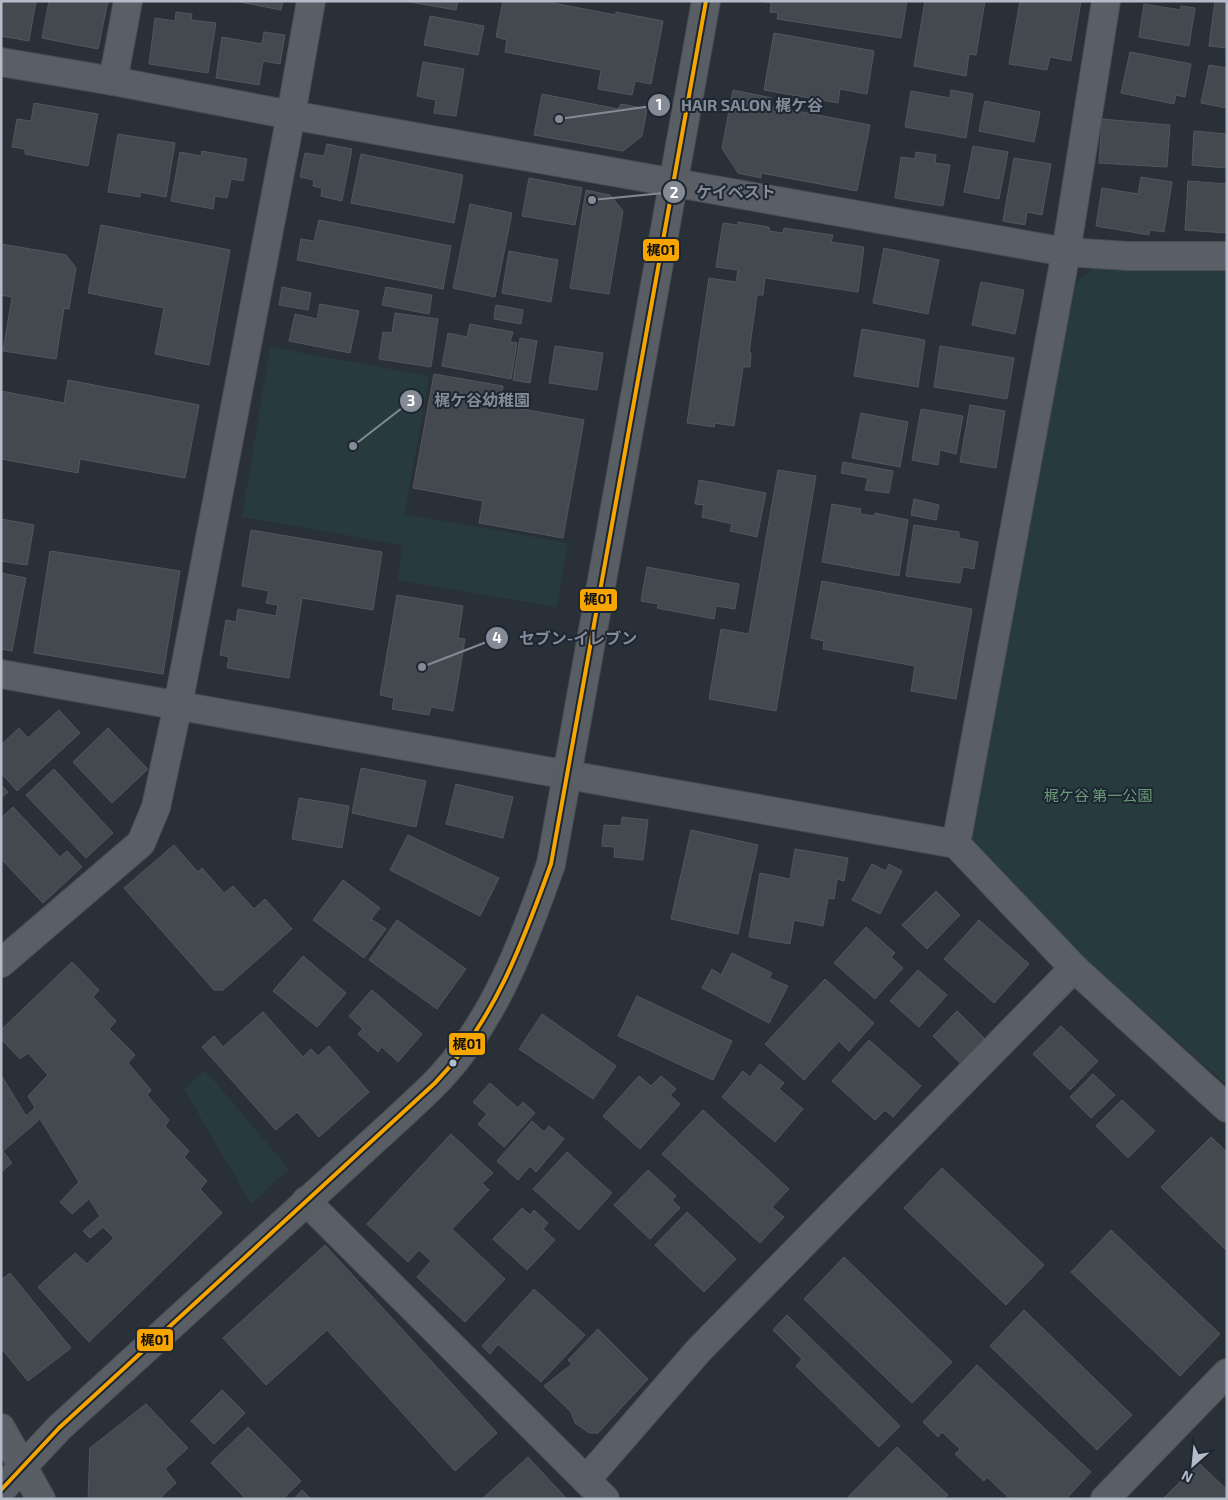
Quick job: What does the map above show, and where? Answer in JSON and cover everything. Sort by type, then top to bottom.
[{"type":"street","points":[[114,81],[128,1]]},
{"type":"street","points":[[1,963],[141,842],[156,807],[178,705],[291,115],[311,1]]},
{"type":"street","points":[[1,1490],[59,1428],[442,1077],[472,1037],[506,979],[531,921],[551,864],[706,1]]},
{"type":"street","points":[[956,844],[1066,252],[1106,1]]},
{"type":"street","points":[[1,62],[1066,252],[1130,256],[1227,256]]},
{"type":"street","points":[[1,674],[956,844],[1074,968],[1227,1108]]},
{"type":"street","points":[[586,1480],[699,1350],[1074,968]]},
{"type":"street","points":[[306,1200],[605,1499]]},
{"type":"street","points":[[1105,1499],[1227,1373]]},
{"type":"street","points":[[1,1428],[41,1499]]},
{"type":"green space","name":"梶ケ谷 第一公園","points":[[1098,264],[1227,269],[1227,1085],[956,844],[1076,283]]},
{"type":"green space","points":[[270,347],[429,376],[405,514],[568,543],[557,607],[398,580],[402,545],[242,517]]},
{"type":"green space","points":[[205,1070],[289,1169],[251,1204],[184,1089]]},
{"type":"building","points":[[1,1],[36,1],[29,41],[1,36]]},
{"type":"building","points":[[49,1],[108,1],[98,49],[42,38]]},
{"type":"building","points":[[235,1],[283,1],[281,10]]},
{"type":"building","points":[[404,1],[458,1],[456,10]]},
{"type":"building","points":[[503,1],[542,1],[616,15],[616,12],[663,21],[651,84],[635,81],[632,95],[598,89],[601,70],[505,52],[507,40],[496,37]]},
{"type":"building","points":[[760,1],[907,1],[901,38],[777,19],[778,13],[770,12],[771,3]]},
{"type":"building","points":[[925,1],[985,1],[976,55],[969,54],[966,76],[914,66]]},
{"type":"building","points":[[1020,1],[1081,1],[1071,61],[1050,57],[1047,70],[1009,64]]},
{"type":"building","points":[[1215,1],[1227,1],[1227,48],[1209,46]]},
{"type":"building","points":[[1144,4],[1181,10],[1181,6],[1195,8],[1189,46],[1139,37]]},
{"type":"building","points":[[176,12],[192,14],[191,20],[216,23],[208,73],[149,64],[155,18],[175,21]]},
{"type":"building","points":[[430,16],[484,26],[478,55],[424,45]]},
{"type":"building","points":[[264,32],[285,35],[280,64],[263,61],[259,85],[216,78],[222,37],[262,44]]},
{"type":"building","points":[[774,33],[874,51],[867,94],[840,89],[838,103],[764,90]]},
{"type":"building","points":[[1130,52],[1191,64],[1185,97],[1176,95],[1174,104],[1121,93]]},
{"type":"building","points":[[423,62],[464,69],[456,116],[434,113],[436,100],[417,96]]},
{"type":"building","points":[[1209,65],[1227,68],[1227,108],[1201,103]]},
{"type":"building","points":[[733,90],[772,98],[770,106],[870,125],[857,191],[761,173],[761,178],[738,173],[722,148]]},
{"type":"building","points":[[951,90],[973,94],[966,138],[905,127],[911,91],[950,98]]},
{"type":"building","points":[[542,94],[618,109],[621,104],[647,109],[642,136],[623,151],[534,135]]},
{"type":"building","points":[[985,101],[1040,112],[1034,142],[979,131]]},
{"type":"building","points":[[34,103],[98,114],[88,166],[25,154],[25,149],[12,147],[17,119],[31,121]]},
{"type":"building","points":[[1102,119],[1170,125],[1167,167],[1099,163]]},
{"type":"building","points":[[1194,131],[1227,134],[1227,168],[1192,165]]},
{"type":"building","points":[[118,134],[175,143],[166,197],[140,192],[140,197],[108,192]]},
{"type":"building","points":[[327,144],[352,149],[342,201],[321,196],[322,188],[313,186],[314,180],[300,177],[305,153],[324,156]]},
{"type":"building","points":[[973,146],[1008,152],[999,199],[964,192]]},
{"type":"building","points":[[202,151],[247,159],[243,181],[231,179],[227,198],[215,196],[213,209],[171,201],[180,152],[201,156]]},
{"type":"building","points":[[916,152],[936,155],[935,163],[950,165],[943,206],[895,198],[901,157],[915,159]]},
{"type":"building","points":[[361,154],[463,175],[454,223],[351,203]]},
{"type":"building","points":[[1014,158],[1051,164],[1042,215],[1027,212],[1025,225],[1003,221]]},
{"type":"building","points":[[1141,177],[1172,182],[1164,232],[1150,230],[1149,235],[1096,226],[1102,188],[1138,194]]},
{"type":"building","points":[[529,178],[582,188],[575,225],[522,216]]},
{"type":"building","points":[[1188,181],[1227,184],[1227,233],[1185,230]]},
{"type":"building","points":[[586,190],[610,195],[623,211],[609,294],[570,288]]},
{"type":"building","points":[[470,204],[512,213],[495,297],[453,288]]},
{"type":"building","points":[[319,220],[451,246],[443,289],[297,260],[301,239],[314,241]]},
{"type":"building","points":[[738,222],[769,227],[769,231],[783,233],[784,228],[833,235],[831,242],[864,247],[858,292],[765,278],[763,295],[757,295],[749,353],[751,353],[750,367],[743,367],[734,426],[715,423],[714,427],[687,423],[709,278],[736,282],[738,270],[716,267],[723,223],[738,225]]},
{"type":"building","points":[[101,225],[230,250],[209,365],[155,354],[164,308],[88,293]]},
{"type":"building","points":[[1,244],[66,255],[76,268],[69,309],[64,308],[56,359],[3,351],[12,297],[1,295]]},
{"type":"building","points":[[884,248],[939,260],[928,314],[873,303]]},
{"type":"building","points":[[509,251],[558,260],[551,302],[502,293]]},
{"type":"building","points":[[981,282],[1024,290],[1015,334],[972,325]]},
{"type":"building","points":[[282,287],[311,293],[308,310],[279,305]]},
{"type":"building","points":[[386,287],[432,295],[429,314],[382,305]]},
{"type":"building","points":[[320,304],[359,311],[350,353],[289,341],[295,314],[317,319]]},
{"type":"building","points":[[496,305],[523,310],[521,324],[494,319]]},
{"type":"building","points":[[395,313],[438,319],[431,367],[379,359],[383,332],[392,333]]},
{"type":"building","points":[[470,324],[513,332],[510,342],[517,343],[511,379],[442,366],[448,333],[467,337]]},
{"type":"building","points":[[862,329],[925,340],[918,387],[854,376]]},
{"type":"building","points":[[520,338],[537,341],[530,383],[513,380]]},
{"type":"building","points":[[555,346],[603,353],[597,390],[549,383]]},
{"type":"building","points":[[940,346],[1014,358],[1007,399],[934,387]]},
{"type":"building","points":[[434,374],[503,386],[500,405],[584,420],[563,538],[479,523],[483,501],[413,488]]},
{"type":"building","points":[[68,380],[199,405],[185,478],[80,459],[78,473],[1,459],[1,391],[64,403]]},
{"type":"building","points":[[970,405],[1005,411],[996,468],[960,462]]},
{"type":"building","points":[[921,409],[963,416],[956,454],[940,450],[938,465],[912,460]]},
{"type":"building","points":[[861,413],[908,422],[900,467],[852,458]]},
{"type":"building","points":[[843,462],[893,471],[889,493],[865,490],[868,478],[841,473]]},
{"type":"building","points":[[778,470],[816,476],[776,711],[709,699],[721,629],[749,634]]},
{"type":"building","points":[[699,480],[766,493],[757,537],[730,531],[732,524],[702,517],[704,505],[695,504]]},
{"type":"building","points":[[914,499],[939,505],[936,520],[911,515]]},
{"type":"building","points":[[832,504],[861,509],[860,514],[875,516],[875,513],[908,520],[899,576],[822,562]]},
{"type":"building","points":[[1,519],[34,525],[27,565],[1,561]]},
{"type":"building","points":[[914,525],[959,532],[959,538],[978,542],[974,569],[963,567],[960,583],[906,576]]},
{"type":"building","points":[[251,530],[382,552],[373,610],[302,598],[289,678],[227,668],[229,657],[220,655],[226,620],[236,622],[238,609],[276,616],[278,605],[266,603],[269,591],[242,586]]},
{"type":"building","points":[[50,551],[180,571],[163,674],[34,653]]},
{"type":"building","points":[[647,567],[739,584],[735,609],[716,606],[714,619],[657,608],[659,604],[641,601]]},
{"type":"building","points":[[1,573],[26,578],[12,651],[1,649]]},
{"type":"building","points":[[822,581],[972,609],[956,699],[911,691],[915,666],[823,649],[824,641],[811,638]]},
{"type":"building","points":[[397,595],[463,606],[458,638],[465,639],[453,711],[431,707],[429,715],[392,709],[394,698],[380,695]]},
{"type":"building","points":[[59,710],[80,733],[17,791],[1,773],[1,745],[19,728],[28,738]]},
{"type":"building","points":[[108,728],[148,769],[112,803],[73,762]]},
{"type":"building","points":[[361,768],[426,781],[416,827],[352,813]]},
{"type":"building","points":[[54,769],[113,833],[86,858],[26,795]]},
{"type":"building","points":[[456,784],[513,797],[503,838],[446,824]]},
{"type":"building","points":[[1,785],[8,792],[1,798]]},
{"type":"building","points":[[299,798],[349,806],[342,848],[292,839]]},
{"type":"building","points":[[13,807],[60,857],[67,851],[82,867],[43,903],[1,859],[1,818]]},
{"type":"building","points":[[622,817],[648,820],[643,860],[614,857],[615,847],[602,846],[604,825],[621,826]]},
{"type":"building","points":[[691,830],[758,845],[738,934],[671,919]]},
{"type":"building","points":[[408,835],[499,878],[480,916],[390,870]]},
{"type":"building","points":[[174,845],[198,872],[202,868],[224,893],[233,886],[254,909],[265,899],[292,929],[223,990],[214,990],[124,888]]},
{"type":"building","points":[[795,849],[848,858],[844,881],[837,879],[834,899],[828,898],[823,926],[794,920],[790,944],[749,937],[760,873],[790,879]]},
{"type":"building","points":[[872,864],[886,871],[889,864],[902,871],[880,914],[852,900]]},
{"type":"building","points":[[343,880],[380,908],[371,919],[386,929],[364,958],[313,920]]},
{"type":"building","points":[[936,891],[960,915],[927,949],[902,925]]},
{"type":"building","points":[[397,920],[466,969],[437,1009],[369,960]]},
{"type":"building","points":[[979,920],[1029,964],[994,1003],[944,959]]},
{"type":"building","points":[[866,927],[895,953],[891,957],[903,968],[875,999],[834,963]]},
{"type":"building","points":[[732,953],[772,973],[769,978],[788,986],[769,1023],[702,988],[712,969],[721,975]]},
{"type":"building","points":[[303,956],[346,993],[317,1027],[273,991]]},
{"type":"building","points":[[72,962],[99,990],[93,997],[116,1021],[109,1029],[135,1055],[128,1063],[151,1090],[147,1095],[169,1120],[165,1126],[189,1151],[184,1157],[207,1181],[200,1189],[222,1213],[89,1342],[38,1287],[75,1253],[87,1264],[114,1238],[103,1227],[90,1238],[83,1231],[100,1216],[89,1199],[72,1214],[60,1202],[79,1182],[40,1119],[3,1151],[12,1163],[1,1172],[1,1075],[26,1116],[35,1108],[28,1096],[48,1075],[28,1053],[20,1059],[1,1039],[1,1030]]},
{"type":"building","points":[[918,970],[947,995],[919,1027],[890,1001]]},
{"type":"building","points":[[825,979],[874,1023],[849,1051],[839,1041],[804,1080],[765,1044]]},
{"type":"building","points":[[372,990],[422,1034],[398,1062],[382,1047],[378,1052],[358,1034],[363,1029],[349,1016]]},
{"type":"building","points":[[637,996],[732,1041],[713,1080],[618,1036]]},
{"type":"building","points":[[957,1011],[984,1038],[960,1063],[933,1036]]},
{"type":"building","points":[[263,1012],[303,1057],[311,1049],[318,1056],[329,1046],[369,1092],[319,1137],[297,1112],[276,1130],[202,1047],[214,1036],[223,1047]]},
{"type":"building","points":[[542,1014],[616,1066],[593,1099],[519,1049]]},
{"type":"building","points":[[1061,1026],[1098,1061],[1070,1090],[1033,1054]]},
{"type":"building","points":[[869,1040],[921,1086],[893,1117],[885,1110],[875,1120],[832,1081]]},
{"type":"building","points":[[760,1064],[784,1083],[779,1089],[803,1109],[775,1142],[722,1097],[743,1071],[750,1077]]},
{"type":"building","points":[[1093,1074],[1115,1095],[1091,1118],[1070,1097]]},
{"type":"building","points":[[639,1076],[651,1086],[661,1076],[676,1089],[670,1095],[680,1104],[640,1149],[603,1116]]},
{"type":"building","points":[[490,1083],[518,1108],[523,1102],[535,1113],[504,1147],[478,1124],[487,1114],[473,1102]]},
{"type":"building","points":[[1122,1100],[1155,1131],[1128,1158],[1096,1126]]},
{"type":"building","points":[[703,1110],[789,1189],[772,1207],[784,1217],[760,1243],[662,1154]]},
{"type":"building","points":[[532,1121],[544,1132],[549,1126],[564,1139],[536,1172],[530,1166],[518,1180],[497,1161]]},
{"type":"building","points":[[451,1134],[493,1173],[482,1183],[489,1190],[452,1229],[505,1279],[465,1322],[417,1277],[431,1261],[419,1250],[408,1262],[367,1224]]},
{"type":"building","points":[[1211,1137],[1227,1152],[1227,1251],[1161,1187]]},
{"type":"building","points":[[567,1152],[612,1193],[579,1230],[533,1189]]},
{"type":"building","points":[[942,1168],[1044,1265],[1006,1305],[904,1208]]},
{"type":"building","points":[[648,1170],[676,1196],[672,1200],[680,1208],[650,1239],[614,1205]]},
{"type":"building","points":[[522,1208],[530,1215],[534,1210],[548,1223],[543,1229],[555,1240],[527,1270],[493,1239]]},
{"type":"building","points":[[687,1212],[736,1259],[704,1292],[655,1245]]},
{"type":"building","points":[[1111,1230],[1220,1334],[1180,1376],[1071,1272]]},
{"type":"building","points":[[325,1245],[497,1433],[455,1471],[327,1330],[266,1385],[223,1338]]},
{"type":"building","points":[[844,1257],[952,1362],[912,1403],[804,1299]]},
{"type":"building","points":[[10,1273],[71,1348],[28,1381],[1,1348],[1,1280]]},
{"type":"building","points":[[534,1289],[585,1335],[541,1382],[498,1344],[490,1354],[482,1346]]},
{"type":"building","points":[[1024,1310],[1132,1415],[1097,1450],[990,1346]]},
{"type":"building","points":[[787,1315],[900,1426],[879,1447],[796,1366],[802,1359],[773,1330]]},
{"type":"building","points":[[598,1329],[648,1379],[598,1433],[589,1433],[575,1423],[571,1412],[544,1386],[572,1364],[568,1360]]},
{"type":"building","points":[[977,1365],[1091,1472],[1066,1499],[1010,1499],[987,1477],[984,1481],[955,1454],[960,1449],[942,1432],[938,1437],[923,1422]]},
{"type":"building","points":[[222,1390],[245,1413],[214,1444],[191,1421]]},
{"type":"building","points":[[146,1404],[188,1448],[165,1469],[176,1483],[159,1499],[88,1499],[90,1448]]},
{"type":"building","points":[[248,1427],[301,1481],[283,1499],[246,1499],[211,1463]]},
{"type":"building","points":[[897,1447],[948,1495],[944,1499],[849,1499],[848,1497]]},
{"type":"building","points":[[528,1457],[567,1499],[482,1499]]},
{"type":"building","points":[[1199,1463],[1227,1490],[1227,1499],[1163,1499]]},
{"type":"building","points":[[302,1490],[311,1499],[294,1499]]},
{"type":"transit line","name":"梶01","points":[[1,1490],[59,1428],[435,1083],[474,1034],[505,980],[551,864],[706,1]]},
{"type":"place","name":"HAIR SALON 梶ケ谷","points":[[559,119]]},
{"type":"place","name":"ケイベスト","points":[[592,200]]},
{"type":"place","name":"梶ケ谷幼稚園","points":[[353,446]]},
{"type":"place","name":"セブン-イレブン","points":[[422,667]]}]
